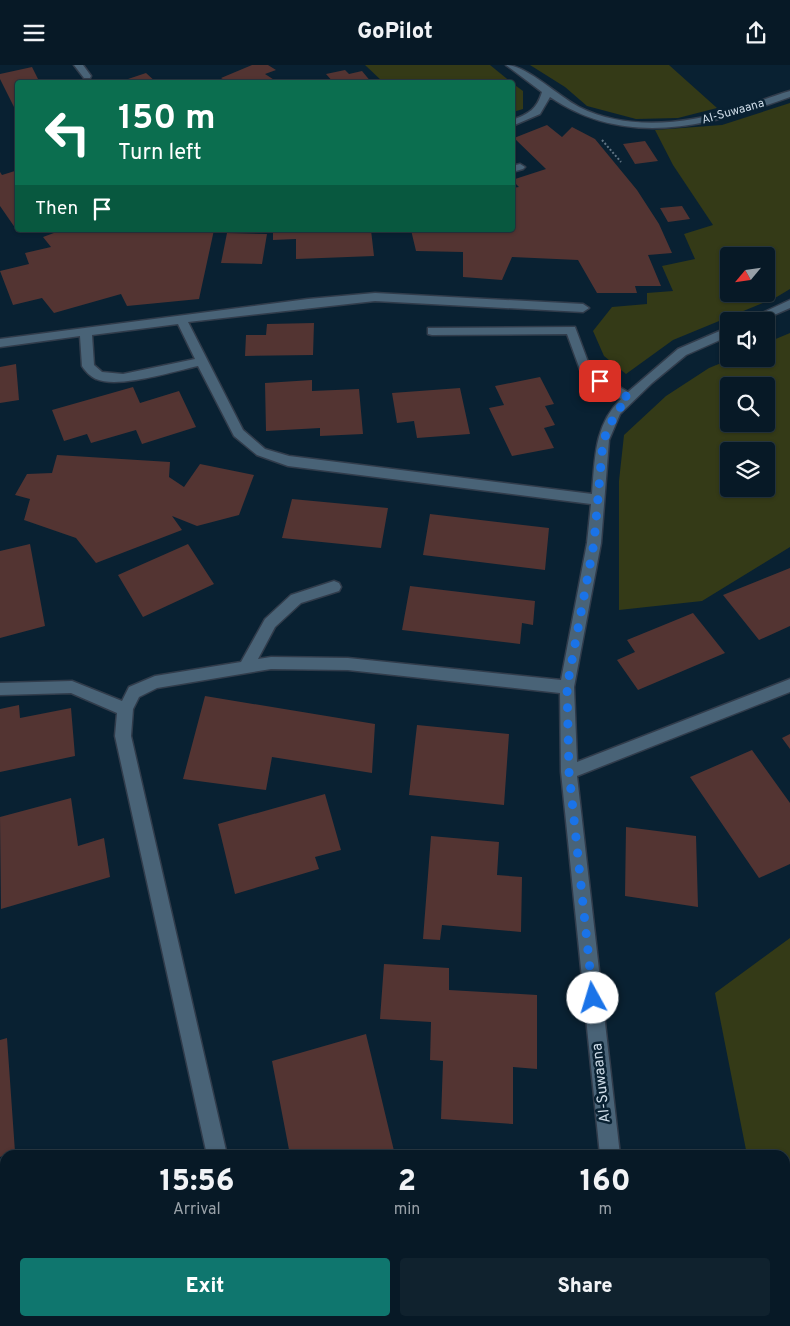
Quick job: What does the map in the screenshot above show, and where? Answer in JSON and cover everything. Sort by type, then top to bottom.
[{"type":"street","points":[[78,65],[87,76]]},
{"type":"street","name":"Al-Suwaana","points":[[510,65],[586,113],[621,123],[671,126],[711,121],[790,94]]},
{"type":"street","points":[[515,122],[538,114],[543,107],[547,89]]},
{"type":"street","points":[[0,343],[182,321],[308,303],[375,297],[583,308]]},
{"type":"street","points":[[772,312],[790,304]]},
{"type":"street","points":[[182,321],[238,433],[261,453],[288,461],[598,500]]},
{"type":"street","points":[[432,331],[571,330],[586,372],[629,398]]},
{"type":"street","points":[[86,333],[88,366],[99,376],[122,378],[202,361]]},
{"type":"street","name":"Al-Suwaana","points":[[609,1150],[569,772],[567,687],[594,543],[603,441],[616,412],[648,380],[682,352],[720,335]]},
{"type":"street","points":[[246,667],[270,623],[296,599],[334,587]]},
{"type":"street","points":[[217,1150],[123,736],[125,709],[134,692],[155,682],[271,663],[348,664],[567,687]]},
{"type":"street","points":[[569,772],[790,685]]},
{"type":"street","points":[[0,689],[72,687],[125,709]]},
{"type":"green space","points":[[365,65],[490,65],[508,80],[381,80]]},
{"type":"green space","points":[[530,65],[669,65],[717,108],[678,118],[636,119],[587,106],[565,87]]},
{"type":"green space","points":[[515,85],[523,91],[523,109],[515,111]]},
{"type":"green space","points":[[790,103],[790,289],[775,298],[775,247],[720,247],[720,303],[763,303],[741,312],[720,312],[720,321],[673,340],[626,374],[604,356],[593,331],[612,307],[647,304],[647,293],[673,291],[662,266],[695,259],[684,234],[713,225],[673,165],[655,130],[722,125]]},
{"type":"green space","points":[[790,333],[790,547],[702,601],[619,610],[619,481],[624,435],[666,396],[709,368],[720,364],[720,367],[775,367],[775,339]]},
{"type":"green space","points":[[790,938],[790,1150],[746,1150],[715,993]]},
{"type":"building","points":[[252,65],[268,65],[276,70],[265,74],[274,80],[224,80],[221,78]]},
{"type":"building","points":[[32,67],[38,80],[15,80],[15,109],[0,79],[0,74]]},
{"type":"building","points":[[345,70],[349,74],[362,71],[370,80],[331,80],[326,74]]},
{"type":"building","points":[[146,73],[154,80],[125,80]]},
{"type":"building","points":[[547,125],[562,137],[572,127],[595,139],[637,190],[659,224],[672,253],[648,255],[661,286],[635,286],[637,293],[597,293],[578,260],[512,257],[502,280],[463,277],[463,252],[416,251],[411,232],[515,232],[515,188],[519,187],[515,183],[515,179],[546,169],[515,138]]},
{"type":"building","points":[[645,141],[658,161],[635,164],[623,144]]},
{"type":"building","points":[[15,171],[15,228],[0,206],[0,172],[2,175]]},
{"type":"building","points":[[682,206],[690,219],[668,222],[660,208]]},
{"type":"building","points":[[57,232],[214,232],[199,299],[127,306],[121,294],[54,313],[42,298],[13,305],[0,271],[29,264],[25,253],[51,247],[43,237]]},
{"type":"building","points":[[273,232],[371,232],[374,256],[296,259],[296,239],[273,240]]},
{"type":"building","points":[[227,233],[267,234],[262,264],[221,263]]},
{"type":"building","points":[[314,323],[313,355],[245,356],[246,335],[266,335],[267,324]]},
{"type":"building","points":[[16,364],[19,400],[0,403],[0,367]]},
{"type":"building","points":[[540,377],[554,404],[545,406],[555,425],[544,428],[554,448],[512,456],[489,408],[504,405],[495,386]]},
{"type":"building","points":[[312,380],[312,391],[359,389],[363,434],[320,436],[320,428],[266,431],[265,383]]},
{"type":"building","points":[[133,387],[140,403],[179,391],[196,427],[142,444],[136,430],[91,443],[87,434],[64,441],[52,410]]},
{"type":"building","points":[[460,388],[470,434],[417,438],[414,421],[397,423],[392,393]]},
{"type":"building","points":[[57,455],[170,462],[169,477],[184,487],[200,464],[254,475],[239,515],[197,526],[172,516],[182,530],[96,563],[76,538],[24,520],[30,499],[15,495],[27,474],[52,473]]},
{"type":"building","points":[[292,499],[388,508],[381,548],[282,538]]},
{"type":"building","points":[[430,514],[549,528],[545,570],[423,555]]},
{"type":"building","points":[[30,544],[45,626],[0,638],[0,551]]},
{"type":"building","points":[[188,544],[214,584],[143,617],[118,575]]},
{"type":"building","points":[[790,568],[790,626],[759,640],[723,595]]},
{"type":"building","points":[[410,586],[535,601],[533,625],[522,623],[520,644],[402,630]]},
{"type":"building","points":[[693,613],[725,653],[638,690],[617,660],[635,652],[627,640]]},
{"type":"building","points":[[205,696],[375,724],[372,773],[272,757],[266,790],[183,779]]},
{"type":"building","points":[[19,705],[20,718],[71,708],[75,756],[0,772],[0,709]]},
{"type":"building","points":[[417,725],[509,734],[504,805],[409,795]]},
{"type":"building","points":[[790,734],[790,749],[782,738]]},
{"type":"building","points":[[752,750],[790,803],[790,864],[759,878],[690,777]]},
{"type":"building","points":[[325,794],[341,850],[315,857],[319,869],[235,894],[218,824]]},
{"type":"building","points":[[71,798],[78,846],[104,838],[110,877],[1,909],[0,817]]},
{"type":"building","points":[[626,827],[696,836],[698,907],[625,896]]},
{"type":"building","points":[[431,836],[499,842],[497,875],[522,877],[521,932],[442,925],[440,940],[423,939]]},
{"type":"building","points":[[384,964],[449,968],[449,990],[537,995],[537,1069],[513,1067],[513,1124],[441,1119],[443,1061],[430,1060],[431,1022],[380,1019]]},
{"type":"building","points":[[366,1034],[394,1150],[289,1150],[272,1061]]},
{"type":"building","points":[[7,1038],[15,1150],[0,1150],[0,1040]]},
{"type":"route","points":[[593,998],[569,772],[567,687],[594,543],[603,441],[616,412],[629,398],[600,381]]}]
